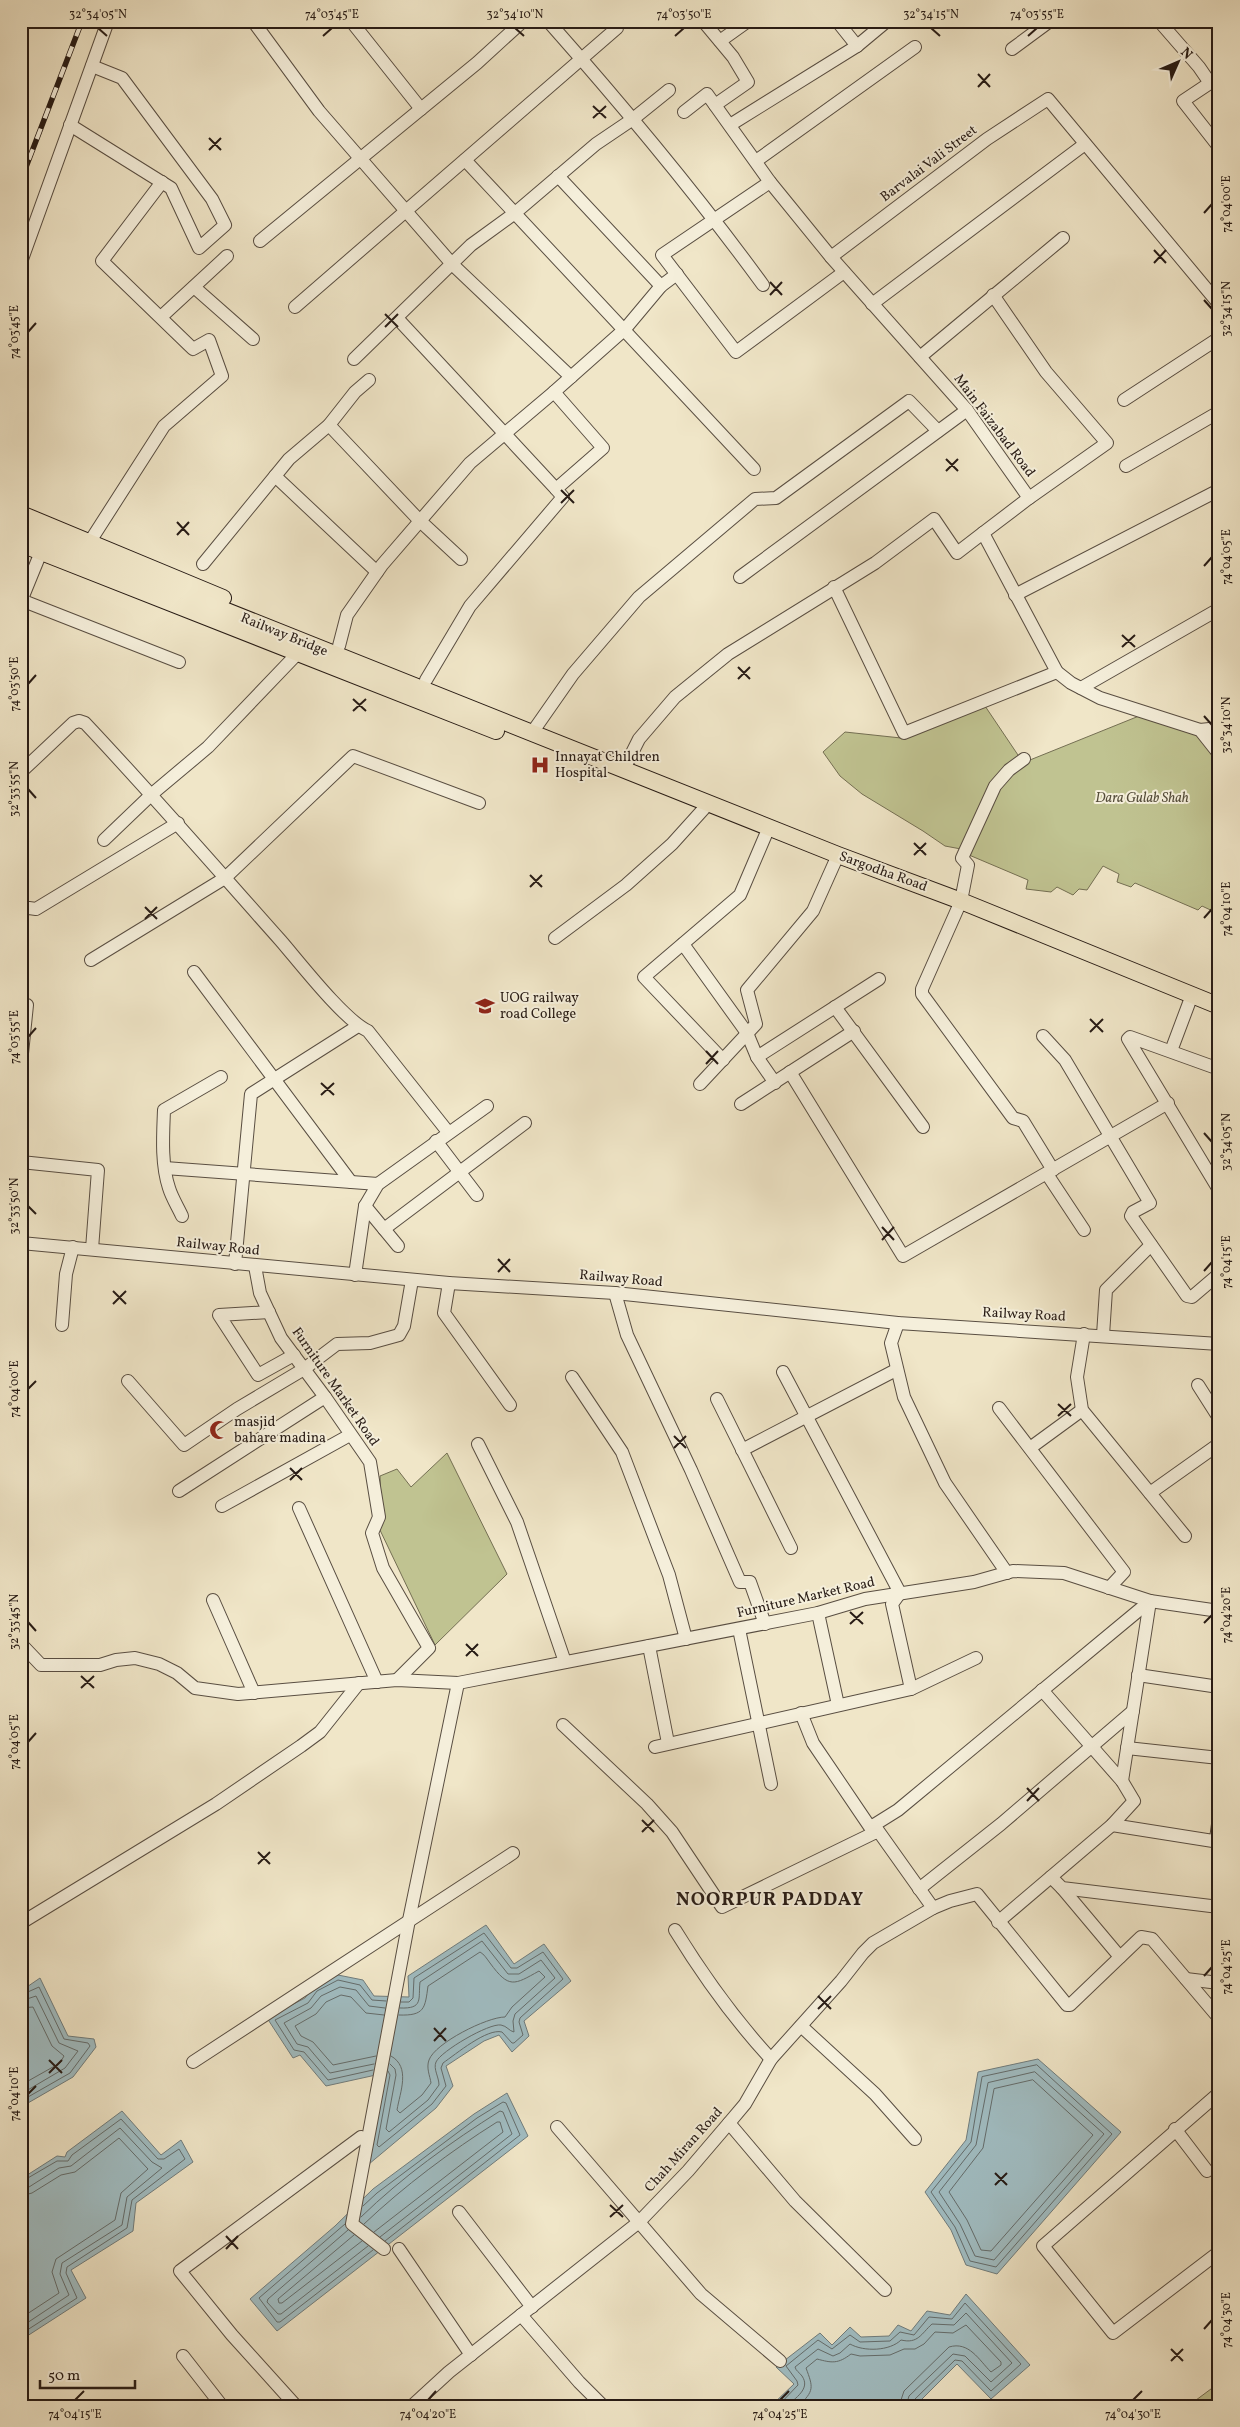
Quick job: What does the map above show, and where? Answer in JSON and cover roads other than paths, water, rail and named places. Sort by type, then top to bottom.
[{"type":"main road","points":[[21,514],[339,646],[516,716],[542,733],[530,741],[510,736],[297,654],[21,544]]},
{"type":"main road","name":"Railway Bridge","points":[[21,529],[542,733]]},
{"type":"main road","name":"Sargodha Road","points":[[542,733],[624,770],[838,855],[961,901],[1219,1006]]},
{"type":"street","points":[[21,262],[108,21]]},
{"type":"street","points":[[253,21],[319,111],[452,264],[571,377]]},
{"type":"street","points":[[351,21],[421,109]]},
{"type":"street","points":[[260,241],[421,109],[523,21]]},
{"type":"street","points":[[548,21],[633,119],[715,219],[763,285]]},
{"type":"street","points":[[684,112],[707,94],[715,105],[748,82],[733,57],[703,21]]},
{"type":"street","points":[[720,41],[748,21]]},
{"type":"street","points":[[837,21],[857,46]]},
{"type":"street","points":[[730,125],[857,46],[887,21]]},
{"type":"street","points":[[1012,48],[1050,21]]},
{"type":"street","points":[[1159,21],[1199,67],[1214,80],[1183,101],[1219,147]]},
{"type":"street","points":[[295,307],[618,28]]},
{"type":"street","points":[[756,161],[915,47]]},
{"type":"street","points":[[70,125],[171,188],[199,248],[225,225],[212,199],[122,78],[92,66]]},
{"type":"street","points":[[354,359],[471,245],[515,214],[596,144],[633,119],[669,90]]},
{"type":"street","name":"Barvalai Vali Street","points":[[831,257],[988,139],[1048,99],[1085,144]]},
{"type":"street","name":"Main Faizabad Road","points":[[715,105],[770,182],[831,257],[967,410],[1029,498],[957,553],[934,519],[875,563],[834,587]]},
{"type":"street","points":[[872,304],[1085,144],[1219,304]]},
{"type":"street","points":[[465,160],[754,469]]},
{"type":"street","points":[[558,176],[661,286]]},
{"type":"street","points":[[89,543],[164,426],[222,376],[209,340],[193,349],[102,261],[162,182]]},
{"type":"street","points":[[770,182],[662,256],[736,352],[844,272]]},
{"type":"street","points":[[920,357],[1063,238]]},
{"type":"street","points":[[161,318],[227,256]]},
{"type":"street","points":[[339,646],[347,615],[377,572],[419,520],[470,463],[625,329],[661,286],[677,274]]},
{"type":"street","points":[[194,287],[253,339]]},
{"type":"street","points":[[993,295],[1046,372],[1107,443],[1029,498]]},
{"type":"street","points":[[397,318],[505,432],[563,497],[470,606],[426,680]]},
{"type":"street","points":[[1124,400],[1219,338]]},
{"type":"street","points":[[203,564],[288,459],[329,425],[355,392],[370,380]]},
{"type":"street","points":[[554,392],[603,448],[556,489]]},
{"type":"street","points":[[542,733],[573,674],[639,597],[756,498],[776,498],[909,401],[938,432]]},
{"type":"street","points":[[740,577],[967,410]]},
{"type":"street","points":[[1126,466],[1219,412]]},
{"type":"street","points":[[329,425],[419,520],[461,559]]},
{"type":"street","points":[[275,476],[377,572]]},
{"type":"street","points":[[1015,595],[1219,490]]},
{"type":"street","points":[[983,533],[1057,672],[1100,698],[1200,730],[1219,728]]},
{"type":"street","points":[[41,552],[21,600],[179,662]]},
{"type":"street","points":[[624,770],[640,739],[675,698],[728,654],[834,587],[904,733],[1057,672]]},
{"type":"street","points":[[1081,688],[1219,609]]},
{"type":"street","points":[[104,840],[152,794],[208,747],[297,654]]},
{"type":"street","points":[[21,772],[73,723],[78,721],[85,723],[152,794],[358,1026],[368,1031],[448,1132]]},
{"type":"street","points":[[1200,730],[1219,754]]},
{"type":"street","points":[[90,960],[225,878],[353,756],[479,803]]},
{"type":"street","points":[[1024,759],[1008,770],[995,786],[962,858],[968,865],[961,901],[922,989],[922,994],[1013,1118],[1023,1121],[1084,1230]]},
{"type":"street","points":[[555,938],[626,885],[672,844],[709,803]]},
{"type":"street","points":[[21,911],[28,908],[36,909],[178,823]]},
{"type":"street","points":[[723,1060],[644,977],[740,895],[769,827]]},
{"type":"street","points":[[700,1084],[756,1022],[747,990],[813,911],[838,855]]},
{"type":"street","points":[[684,944],[747,1033],[757,1057],[775,1083]]},
{"type":"street","points":[[194,972],[351,1182]]},
{"type":"street","points":[[757,1057],[878,979]]},
{"type":"street","points":[[1171,1050],[1192,995]]},
{"type":"street","points":[[21,1063],[28,1005]]},
{"type":"street","points":[[835,1007],[923,1127]]},
{"type":"street","points":[[235,1264],[251,1094],[358,1026]]},
{"type":"street","points":[[741,1104],[854,1032]]},
{"type":"street","points":[[1043,1036],[1066,1060],[1150,1204],[1131,1213],[1151,1245],[1190,1297],[1219,1274]]},
{"type":"street","points":[[1219,1069],[1171,1050],[1130,1037],[1128,1039],[1214,1175],[1219,1190]]},
{"type":"street","points":[[790,1072],[903,1256],[1168,1103]]},
{"type":"street","points":[[182,1216],[169,1188],[165,1168],[164,1110],[222,1077]]},
{"type":"street","points":[[355,1275],[365,1206],[378,1184],[448,1132],[487,1106]]},
{"type":"street","points":[[384,1229],[525,1123]]},
{"type":"street","points":[[436,1141],[477,1195]]},
{"type":"street","points":[[21,1162],[98,1170],[92,1249]]},
{"type":"street","points":[[165,1168],[378,1184]]},
{"type":"street","points":[[365,1206],[398,1246]]},
{"type":"street","name":"Railway Road","points":[[21,1243],[449,1284],[615,1293],[898,1323],[1219,1344]]},
{"type":"street","points":[[1102,1335],[1106,1290],[1151,1245]]},
{"type":"street","points":[[62,1325],[66,1274],[73,1247]]},
{"type":"street","name":"Furniture Market Road","points":[[255,1266],[260,1293],[280,1338],[326,1397],[370,1462],[379,1516],[372,1533],[383,1568],[429,1648],[397,1680]]},
{"type":"street","points":[[128,1381],[184,1444],[237,1409],[304,1369],[337,1344],[370,1343],[399,1335],[404,1326],[412,1280]]},
{"type":"street","points":[[449,1284],[444,1313],[510,1404]]},
{"type":"street","points":[[615,1293],[626,1335],[691,1470],[740,1582],[750,1582],[765,1624]]},
{"type":"street","points":[[269,1312],[219,1315],[258,1375],[294,1356]]},
{"type":"street","points":[[898,1323],[891,1343],[904,1397],[945,1483],[1007,1573]]},
{"type":"street","points":[[1084,1334],[1077,1377],[1082,1410],[1185,1536]]},
{"type":"street","points":[[742,1450],[807,1418],[896,1370]]},
{"type":"street","points":[[783,1372],[900,1593],[892,1604],[911,1689]]},
{"type":"street","points":[[572,1377],[622,1452],[669,1575],[686,1639]]},
{"type":"street","points":[[1198,1385],[1219,1418]]},
{"type":"street","points":[[179,1491],[326,1397]]},
{"type":"street","points":[[717,1399],[791,1548]]},
{"type":"street","points":[[999,1408],[1124,1572],[1109,1588]]},
{"type":"street","points":[[1030,1448],[1082,1410]]},
{"type":"street","points":[[222,1506],[350,1435]]},
{"type":"street","points":[[478,1444],[517,1522],[565,1662]]},
{"type":"street","points":[[1150,1493],[1219,1444]]},
{"type":"street","points":[[299,1508],[377,1682]]},
{"type":"street","name":"Furniture Market Road","points":[[21,1644],[41,1665],[100,1665],[116,1660],[135,1658],[159,1664],[195,1688],[238,1694],[397,1680],[458,1683],[765,1624],[818,1613],[865,1599],[974,1582],[1007,1573],[1064,1573],[1150,1601],[1219,1611]]},
{"type":"street","points":[[213,1600],[254,1693]]},
{"type":"street","points":[[1122,1781],[1150,1601]]},
{"type":"street","points":[[563,1725],[647,1804],[672,1832],[722,1907],[874,1829],[1150,1601]]},
{"type":"street","points":[[818,1613],[838,1705]]},
{"type":"street","points":[[739,1629],[771,1784]]},
{"type":"street","points":[[649,1646],[668,1743]]},
{"type":"street","points":[[655,1747],[911,1689],[976,1658]]},
{"type":"street","points":[[1138,1675],[1219,1686]]},
{"type":"street","points":[[21,1923],[216,1804],[301,1746],[320,1732],[359,1683]]},
{"type":"street","points":[[384,2249],[352,2224],[409,1920],[458,1683]]},
{"type":"street","points":[[1042,1690],[1122,1781],[1134,1801],[1112,1825],[998,1922],[1067,2005],[1141,1937],[1146,1936],[1152,1939],[1219,2018]]},
{"type":"street","points":[[919,1889],[1091,1748],[1133,1711]]},
{"type":"street","points":[[801,1713],[813,1742],[874,1829],[933,1908]]},
{"type":"street","points":[[1127,1748],[1219,1758]]},
{"type":"street","points":[[1112,1825],[1213,1841],[1218,1834],[1219,1817]]},
{"type":"street","points":[[193,2062],[513,1853]]},
{"type":"street","points":[[1051,1877],[1120,1957]]},
{"type":"street","points":[[1062,1888],[1219,1907]]},
{"type":"street","name":"Chah Miran Road","points":[[412,2406],[471,2355],[639,2222],[688,2170],[745,2104],[771,2059],[873,1943],[933,1908],[976,1894],[998,1922]]},
{"type":"street","points":[[675,1930],[710,1986],[746,2032],[771,2059]]},
{"type":"street","points":[[1186,1979],[1219,1983]]},
{"type":"street","points":[[801,2026],[875,2094],[915,2139]]},
{"type":"street","points":[[1219,2093],[1175,2129],[1043,2246],[1112,2333],[1219,2252]]},
{"type":"street","points":[[729,2123],[795,2201],[885,2290]]},
{"type":"street","points":[[557,2127],[700,2294],[780,2361]]},
{"type":"street","points":[[1175,2129],[1206,2170]]},
{"type":"street","points":[[296,2406],[232,2336],[180,2271],[361,2137]]},
{"type":"street","points":[[459,2212],[526,2311],[579,2382],[603,2406]]},
{"type":"street","points":[[399,2249],[471,2355]]},
{"type":"street","points":[[183,2356],[222,2406]]},
{"type":"water","points":[[486,1925],[514,1964],[544,1944],[571,1981],[524,2021],[529,2036],[512,2052],[499,2035],[484,2041],[446,2066],[453,2086],[436,2108],[369,2164],[385,2073],[326,2086],[300,2055],[293,2058],[267,2018],[305,1998],[313,1987],[338,1975],[363,1980],[374,1996],[409,1997],[408,1976]]},
{"type":"water","points":[[40,1978],[68,2036],[94,2039],[96,2047],[73,2077],[21,2107],[21,1991]]},
{"type":"water","points":[[1038,2059],[1121,2132],[997,2274],[966,2265],[951,2230],[925,2192],[966,2140],[978,2072]]},
{"type":"water","points":[[507,2093],[528,2136],[277,2331],[250,2299],[335,2226],[373,2189],[474,2114]]},
{"type":"water","points":[[122,2111],[161,2155],[181,2140],[193,2162],[136,2203],[133,2231],[71,2270],[86,2298],[21,2340],[21,2179],[57,2156],[65,2157],[67,2152]]},
{"type":"water","points":[[966,2294],[1030,2365],[991,2399],[957,2364],[915,2406],[774,2406],[773,2404],[794,2384],[776,2367],[820,2333],[832,2345],[850,2327],[861,2337],[889,2336],[898,2325],[911,2331],[927,2311],[950,2315]]},
{"type":"railway","points":[[21,180],[82,21]]},
{"type":"place","name":"Innayat Children Hospital","points":[[540,765]]},
{"type":"place","name":"UOG railway road College","points":[[485,1006]]},
{"type":"place","name":"masjid bahare madina","points":[[219,1430]]},
{"type":"district","name":"NOORPUR PADDAY","points":[[770,1900]]},
{"type":"park label","name":"Dara Gulab Shah","points":[[1142,798]]}]
